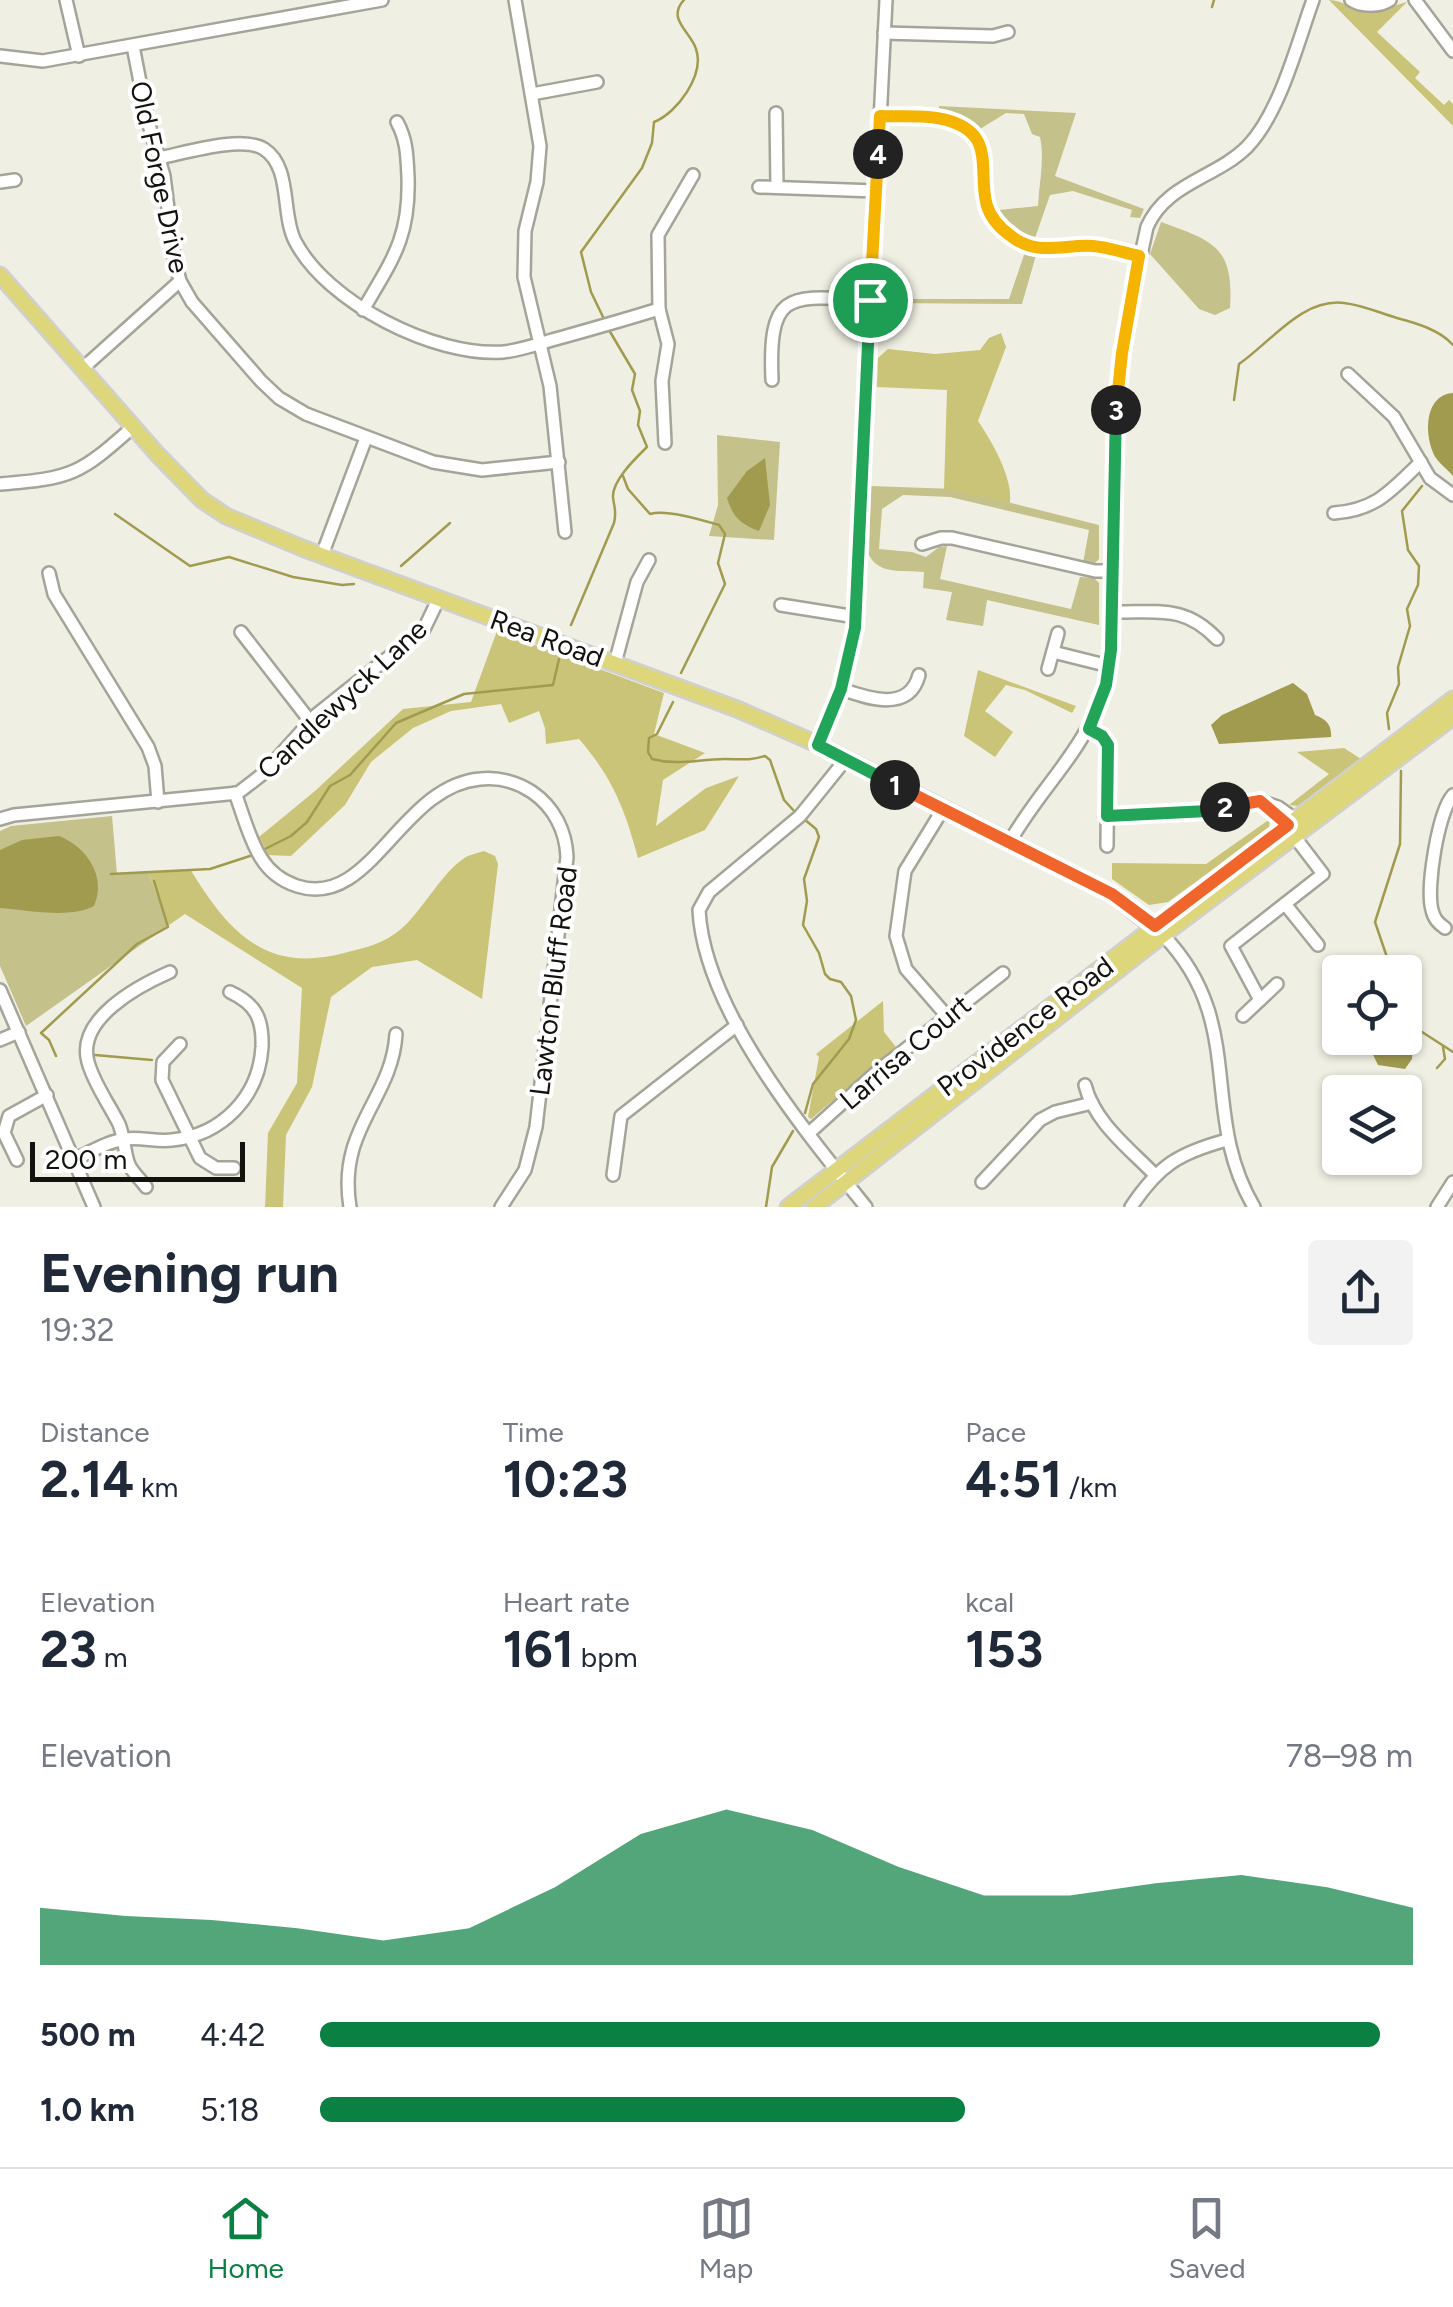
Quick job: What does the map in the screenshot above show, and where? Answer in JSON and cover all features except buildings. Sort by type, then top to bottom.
[{"type":"main road","name":"Rea Road","points":[[0,275],[190,488],[210,506],[243,525],[322,556],[342,558],[818,745],[1112,894],[1159,931]]},
{"type":"main road","name":"Providence Road","points":[[814,1207],[1453,699]]},
{"type":"main road","name":"Providence Road","points":[[1292,827],[1453,717]]},
{"type":"main road","name":"Providence Road","points":[[788,1207],[1159,931]]},
{"type":"street","points":[[66,0],[79,56]]},
{"type":"street","points":[[0,56],[30,62],[79,56],[346,3],[382,0]]},
{"type":"street","points":[[515,0],[540,156],[525,231],[523,263],[526,292],[550,386],[565,532]]},
{"type":"street","points":[[818,745],[841,689],[856,617],[886,0]]},
{"type":"street","points":[[1009,843],[1034,800],[1076,752],[1106,685],[1112,612],[1117,394],[1147,227],[1161,203],[1183,186],[1228,162],[1258,135],[1270,114],[1314,0]]},
{"type":"street","points":[[1351,0],[1376,5],[1390,0]]},
{"type":"street","points":[[1415,0],[1453,52]]},
{"type":"street","points":[[884,33],[993,36],[1008,32]]},
{"type":"street","name":"Old Forge Drive","points":[[133,46],[159,158],[180,280],[204,317],[279,398],[315,418],[433,462],[464,469],[559,462]]},
{"type":"street","points":[[532,94],[597,82]]},
{"type":"street","points":[[776,113],[777,187]]},
{"type":"street","points":[[880,116],[946,119],[964,126],[975,137],[985,158],[986,204],[995,222],[1014,239],[1048,251],[1093,246],[1139,256]]},
{"type":"street","points":[[362,310],[396,254],[407,224],[407,148],[398,122]]},
{"type":"street","points":[[159,158],[241,143],[265,149],[278,166],[294,240],[326,280],[362,310],[468,350],[510,351],[658,309]]},
{"type":"street","points":[[665,443],[662,381],[668,344],[658,309],[658,235],[694,175]]},
{"type":"street","points":[[0,182],[15,180]]},
{"type":"street","points":[[759,187],[876,191]]},
{"type":"street","points":[[83,368],[180,280]]},
{"type":"street","points":[[772,380],[772,331],[786,307],[806,298],[870,300]]},
{"type":"street","points":[[1348,374],[1394,417],[1436,485],[1453,495]]},
{"type":"street","points":[[0,484],[62,478],[78,472],[134,426]]},
{"type":"street","points":[[322,556],[366,438]]},
{"type":"street","points":[[1334,513],[1359,511],[1375,504],[1421,462]]},
{"type":"street","points":[[922,544],[952,538],[1095,571],[1112,571]]},
{"type":"street","points":[[615,664],[637,582],[649,560]]},
{"type":"street","points":[[49,573],[54,594],[148,747],[158,802]]},
{"type":"street","name":"Candlewyck Lane","points":[[1,816],[235,793],[264,773],[310,721],[424,629],[438,598]]},
{"type":"street","points":[[781,605],[856,617]]},
{"type":"street","points":[[1112,612],[1183,614],[1199,621],[1218,639]]},
{"type":"street","points":[[241,632],[310,721]]},
{"type":"street","points":[[1048,669],[1058,633]]},
{"type":"street","points":[[1052,652],[1109,666]]},
{"type":"street","points":[[841,689],[884,701],[907,694],[918,675]]},
{"type":"street","points":[[1089,729],[1102,736],[1108,745],[1107,846]]},
{"type":"street","points":[[846,759],[835,777],[787,829],[721,882],[700,906],[700,922],[710,959],[738,1025],[809,1134],[866,1207]]},
{"type":"street","name":"Lawton Bluff Road","points":[[235,793],[263,862],[285,881],[316,889],[339,885],[354,876],[424,802],[464,782],[488,778],[512,782],[530,791],[553,812],[568,857],[536,1127],[525,1170],[500,1207]]},
{"type":"street","points":[[1445,928],[1433,916],[1430,891],[1442,816],[1453,795]]},
{"type":"street","points":[[1107,816],[1208,811],[1252,800],[1278,806],[1323,874],[1231,946],[1260,1000]]},
{"type":"street","points":[[943,809],[905,871],[896,936],[906,969],[946,1015]]},
{"type":"street","points":[[1286,904],[1318,945]]},
{"type":"street","points":[[1159,931],[1191,969],[1209,1008],[1218,1044],[1227,1140],[1234,1168],[1254,1207]]},
{"type":"street","points":[[146,1187],[129,1164],[124,1139],[90,1066],[87,1041],[100,1018],[150,980],[170,972]]},
{"type":"street","name":"Larrisa Court","points":[[809,1134],[946,1015],[1003,973]]},
{"type":"street","points":[[1243,1016],[1278,984]]},
{"type":"street","points":[[0,990],[94,1207]]},
{"type":"street","points":[[74,1159],[124,1139],[171,1140],[190,1136],[226,1119],[245,1100],[253,1087],[262,1045],[259,1016],[252,1005],[230,992]]},
{"type":"street","points":[[612,1175],[618,1124],[626,1110],[738,1025]]},
{"type":"street","points":[[0,1040],[18,1032]]},
{"type":"street","points":[[350,1207],[349,1157],[390,1064],[396,1034]]},
{"type":"street","points":[[180,1044],[164,1062],[161,1073],[206,1164],[218,1169],[234,1168]]},
{"type":"street","points":[[1086,1085],[1104,1121],[1155,1175]]},
{"type":"street","points":[[17,1160],[4,1134],[9,1116],[47,1096]]},
{"type":"street","points":[[982,1182],[1040,1120],[1092,1103]]},
{"type":"street","points":[[1131,1207],[1155,1175],[1182,1154],[1227,1140]]},
{"type":"street","points":[[1437,1207],[1453,1182]]},
{"type":"shaded area","points":[[1329,0],[1367,12],[1407,2],[1377,32],[1420,72],[1415,78],[1444,105],[1449,100],[1453,104],[1453,126]]},
{"type":"shaded area","points":[[939,106],[1076,113],[1055,176],[1144,209],[1140,218],[1130,217],[1132,210],[1073,191],[1050,195],[1035,238],[1014,228],[999,210],[1038,206],[1040,137],[1032,134],[1024,114],[1006,113],[980,129]]},
{"type":"shaded area","points":[[1161,222],[1207,241],[1216,249],[1228,271],[1230,308],[1215,315],[1199,309],[1150,254]]},
{"type":"shaded area","points":[[1025,252],[1036,255],[1022,304],[880,303],[880,299],[1009,299]]},
{"type":"shaded area","points":[[1001,333],[1006,347],[978,421],[1005,471],[1010,503],[944,489],[947,390],[877,387],[878,358],[888,349],[935,354],[980,350],[989,338]]},
{"type":"shaded area","points":[[1453,393],[1453,476],[1436,458],[1428,429],[1436,401]]},
{"type":"shaded area","points":[[717,435],[780,442],[774,540],[709,536],[718,505]]},
{"type":"shaded area","points":[[765,458],[770,505],[759,531],[738,519],[727,498],[747,471]]},
{"type":"shaded area","points":[[871,486],[955,489],[1099,525],[1099,559],[1094,564],[1083,563],[1089,530],[950,497],[903,495],[882,509],[879,549],[926,557],[947,546],[940,579],[1071,609],[1080,577],[1094,578],[1099,583],[1099,625],[987,600],[983,626],[946,620],[952,592],[923,588],[924,572],[885,569],[869,555]]},
{"type":"shaded area","points":[[497,631],[664,693],[654,734],[705,753],[663,780],[656,826],[706,788],[739,776],[705,830],[638,858],[616,794],[579,739],[546,744],[539,711],[509,723],[501,704],[451,711],[413,728],[371,762],[345,805],[291,856],[268,855],[259,837],[403,709],[471,702]]},
{"type":"shaded area","points":[[978,670],[1076,706],[1072,713],[1006,685],[985,711],[1013,732],[995,757],[964,736]]},
{"type":"shaded area","points":[[1293,683],[1307,694],[1315,715],[1327,723],[1331,737],[1219,744],[1211,725],[1222,715]]},
{"type":"shaded area","points":[[1344,748],[1361,759],[1298,806],[1289,805],[1329,774],[1297,752]]},
{"type":"shaded area","points":[[112,816],[117,874],[148,872],[169,925],[26,1026],[0,966],[0,831],[11,826]]},
{"type":"shaded area","points":[[1270,819],[1269,829],[1168,902],[1149,905],[1112,879],[1112,863],[1206,864]]},
{"type":"shaded area","points":[[59,836],[78,848],[92,864],[98,884],[94,906],[61,913],[0,908],[0,850],[22,840]]},
{"type":"shaded area","points":[[484,851],[495,856],[498,864],[482,999],[417,960],[372,967],[331,997],[312,1087],[286,1135],[283,1207],[265,1207],[268,1133],[297,1083],[302,988],[185,914],[169,925],[148,872],[190,869],[219,911],[252,942],[271,952],[316,958],[367,947],[395,934],[455,866]]},
{"type":"shaded area","points":[[883,1001],[884,1032],[896,1047],[811,1119],[808,1117],[819,1057],[816,1054]]},
{"type":"shaded area","points":[[1373,1055],[1412,1055],[1405,1069],[1378,1065]]},
{"type":"waterway","points":[[604,319],[591,292],[581,252],[642,168],[652,143],[654,122],[680,102],[693,81],[698,59],[679,19],[679,7],[684,0]]},
{"type":"waterway","points":[[1212,7],[1214,0]]},
{"type":"waterway","points":[[1234,400],[1239,364],[1301,314],[1329,303],[1357,305],[1420,325],[1453,345]]},
{"type":"waterway","points":[[571,625],[614,523],[616,483],[647,447],[638,425],[640,411],[632,390],[635,374],[609,330]]},
{"type":"waterway","points":[[623,476],[628,489],[650,514],[703,520],[719,525],[725,534],[718,563],[725,584],[681,673]]},
{"type":"waterway","points":[[1389,729],[1387,713],[1399,684],[1398,667],[1410,626],[1407,609],[1418,585],[1419,566],[1408,550],[1402,511],[1422,486]]},
{"type":"waterway","points":[[115,514],[190,566],[229,557],[293,577],[354,584]]},
{"type":"waterway","points":[[401,566],[450,523]]},
{"type":"waterway","points":[[263,850],[291,836],[307,822],[330,786],[350,775],[396,723],[464,694],[553,685],[559,659]]},
{"type":"waterway","points":[[673,702],[657,734],[649,738],[652,759],[679,762],[765,756],[770,760],[784,800],[795,812]]},
{"type":"waterway","points":[[1386,955],[1375,922],[1400,844],[1401,771]]},
{"type":"waterway","points":[[804,819],[819,837],[804,879],[807,901],[803,925],[819,953],[825,974],[841,982],[851,996],[856,1020],[849,1039],[813,1084],[805,1113]]},
{"type":"waterway","points":[[111,874],[210,869],[253,855]]},
{"type":"waterway","points":[[56,1056],[41,1033],[137,944],[168,927],[154,881]]},
{"type":"waterway","points":[[1422,1032],[1453,1052]]},
{"type":"waterway","points":[[1437,1068],[1445,1059],[1443,1047]]},
{"type":"waterway","points":[[95,1055],[152,1060]]},
{"type":"waterway","points":[[766,1207],[772,1167],[793,1131]]},
{"type":"route","points":[[880,116],[946,119],[964,126],[975,137],[985,158],[986,204],[995,222],[1014,239],[1048,251],[1093,246],[1139,256],[1116,406],[1111,650],[1106,685],[1089,729],[1102,736],[1108,745],[1107,816],[1208,811],[1252,800],[1266,803],[1288,825],[1155,926],[1112,894],[818,745],[841,689],[855,628],[870,300],[880,116]]}]
